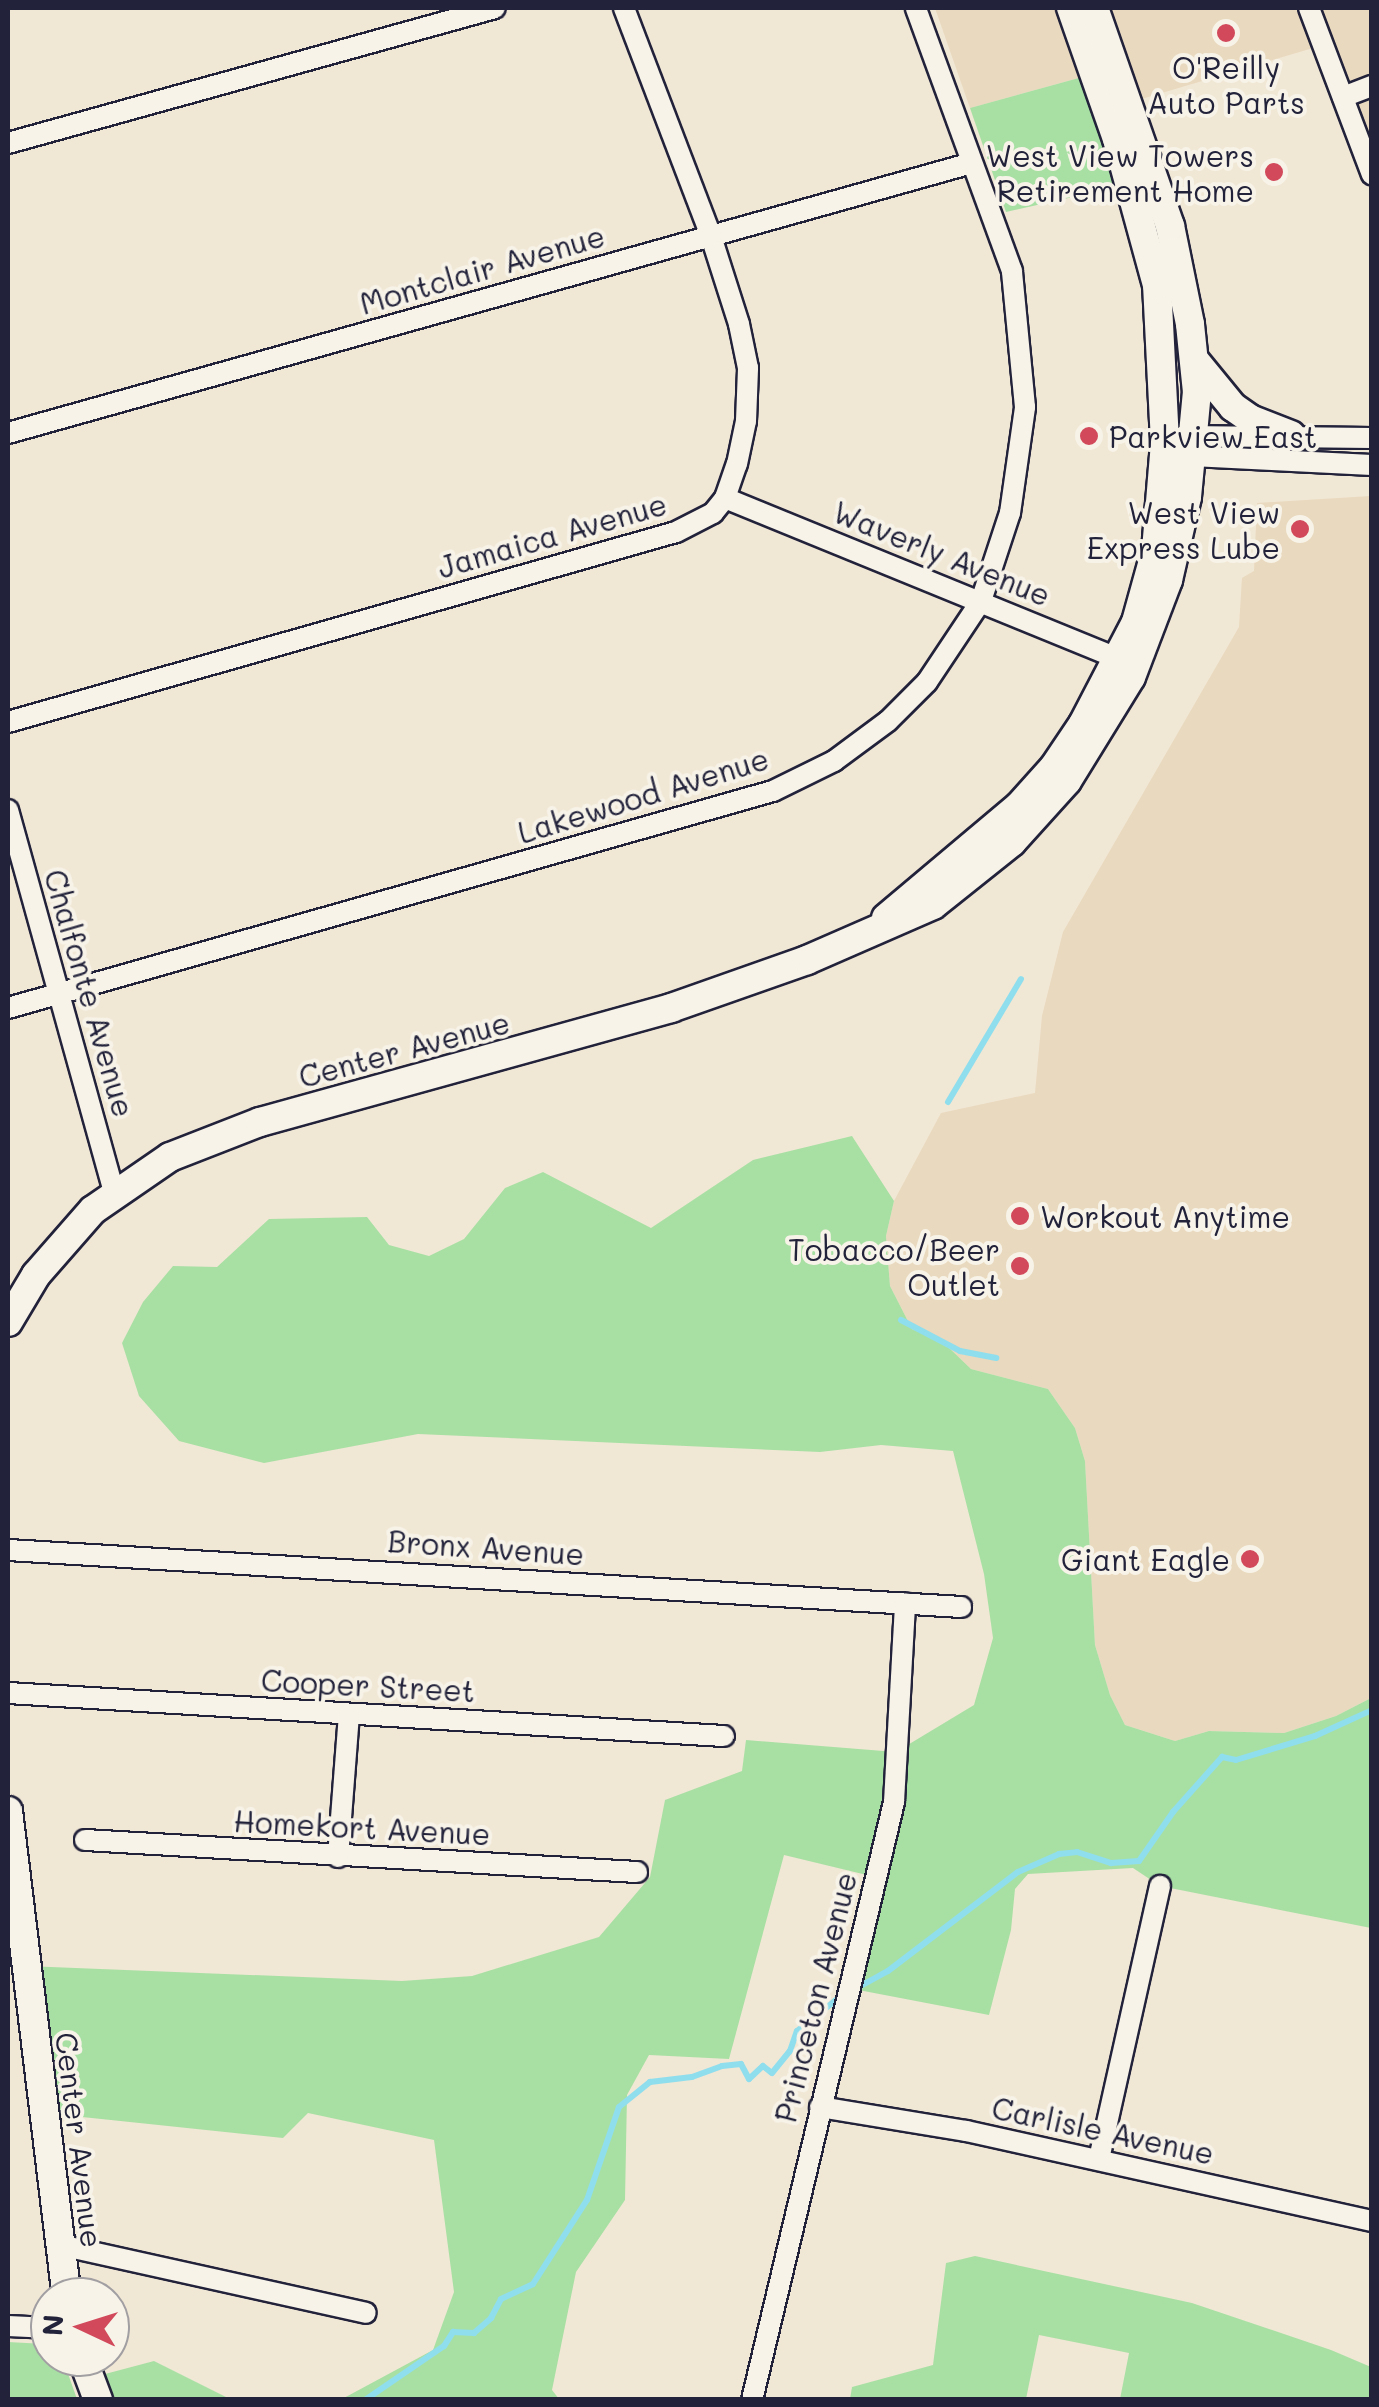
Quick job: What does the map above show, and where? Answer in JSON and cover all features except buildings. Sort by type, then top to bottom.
[{"type":"street","points":[[8,142],[495,8]]},
{"type":"street","points":[[624,8],[711,236],[740,324],[748,368],[746,421],[724,498]]},
{"type":"street","name":"Lakewood Avenue","points":[[8,1008],[772,791],[834,762],[888,721],[927,682],[981,601],[1010,513],[1025,407],[1012,272],[916,8]]},
{"type":"street","name":"Center Avenue","points":[[1071,8],[1126,169],[1157,285],[1165,442],[1156,550],[1128,662]]},
{"type":"street","name":"Center Avenue","points":[[9,1313],[61,1243],[114,1192],[170,1157],[211,1138],[671,1008],[807,960],[932,905],[1012,842],[1094,744],[1178,546],[1193,444],[1196,362],[1182,271],[1160,188],[1094,8]]},
{"type":"street","points":[[1309,8],[1372,174]]},
{"type":"street","points":[[1342,97],[1372,86]]},
{"type":"street","name":"Montclair Avenue","points":[[8,432],[972,163]]},
{"type":"street","points":[[1196,362],[1233,407],[1250,419],[1291,435]]},
{"type":"street","points":[[1193,444],[1291,435],[1372,438]]},
{"type":"street","points":[[1165,442],[1372,464]]},
{"type":"street","name":"Waverly Avenue","points":[[724,498],[1128,662]]},
{"type":"street","name":"Jamaica Avenue","points":[[8,722],[676,532],[712,513],[724,498]]},
{"type":"street","name":"Chalfonte Avenue","points":[[8,810],[114,1192]]},
{"type":"street","name":"Bronx Avenue","points":[[8,1550],[961,1607]]},
{"type":"street","name":"Princeton Avenue","points":[[752,2400],[894,1802],[904,1604]]},
{"type":"street","name":"Cooper Street","points":[[8,1693],[724,1736]]},
{"type":"street","points":[[338,1857],[349,1714]]},
{"type":"street","name":"Center Avenue","points":[[8,1811],[64,2277]]},
{"type":"street","name":"Homekort Avenue","points":[[84,1840],[637,1872]]},
{"type":"street","points":[[1100,2159],[1160,1886]]},
{"type":"street","name":"Carlisle Avenue","points":[[820,2107],[1100,2159],[1372,2221]]},
{"type":"street","points":[[60,2244],[366,2313]]},
{"type":"shaded area","points":[[935,8],[1059,8],[1086,76],[970,108]]},
{"type":"shaded area","points":[[1094,8],[1371,8],[1371,175],[1323,45],[1128,103]]},
{"type":"shaded area","points":[[1371,496],[1371,1698],[1336,1716],[1284,1733],[1209,1731],[1175,1741],[1125,1725],[1110,1695],[1095,1645],[1085,1461],[1075,1428],[1048,1389],[971,1369],[944,1343],[912,1329],[890,1286],[886,1236],[894,1201],[941,1113],[1035,1093],[1042,1016],[1063,932],[1239,627],[1242,578],[1254,571],[1257,503]]},
{"type":"green space","points":[[1086,76],[1126,185],[1006,212],[970,108]]},
{"type":"green space","points":[[852,1136],[894,1201],[886,1236],[890,1286],[912,1329],[944,1343],[971,1369],[1048,1389],[1075,1428],[1085,1461],[1095,1645],[1110,1695],[1125,1725],[1175,1741],[1209,1731],[1284,1733],[1336,1716],[1371,1698],[1371,1928],[1160,1886],[1133,1868],[1028,1874],[1015,1889],[1011,1930],[989,2015],[848,1988],[875,1877],[784,1855],[729,2059],[649,2055],[627,2095],[625,2200],[576,2272],[552,2390],[559,2399],[342,2399],[433,2350],[454,2292],[434,2140],[308,2113],[283,2138],[44,2113],[26,1966],[402,1981],[472,1976],[599,1937],[650,1877],[665,1800],[742,1771],[746,1740],[896,1752],[974,1705],[993,1638],[984,1574],[953,1451],[881,1445],[820,1452],[418,1434],[264,1463],[179,1441],[139,1396],[122,1343],[143,1302],[173,1266],[217,1267],[269,1219],[367,1217],[389,1245],[429,1256],[464,1239],[505,1188],[543,1172],[651,1228],[753,1160]]},
{"type":"green space","points":[[975,2256],[1192,2303],[1331,2350],[1371,2367],[1371,2399],[1120,2399],[1129,2353],[1039,2335],[1026,2399],[850,2399],[852,2387],[933,2365],[946,2263]]},
{"type":"green space","points":[[8,2342],[30,2343],[30,2377],[69,2377],[77,2399],[8,2399]]},
{"type":"green space","points":[[154,2361],[228,2398],[242,2399],[98,2399],[90,2378],[130,2377],[130,2367]]},
{"type":"waterway","points":[[948,1102],[1021,979]]},
{"type":"waterway","points":[[901,1320],[960,1351],[996,1358]]},
{"type":"waterway","points":[[857,1988],[888,1971],[1018,1872],[1059,1854],[1077,1852],[1111,1863],[1139,1861],[1173,1812],[1222,1757],[1236,1760],[1315,1736],[1372,1710]]},
{"type":"waterway","points":[[365,2400],[444,2346],[453,2332],[474,2333],[491,2318],[501,2299],[533,2284],[587,2200],[619,2107],[650,2082],[692,2077],[741,2064],[749,2079],[763,2066],[772,2073],[790,2051],[797,2031],[841,1996]]},
{"type":"place","name":"O'Reilly Auto Parts","points":[[1226,33]]},
{"type":"place","name":"West View Towers Retirement Home","points":[[1274,172]]},
{"type":"place","name":"Parkview East","points":[[1089,436]]},
{"type":"place","name":"West View Express Lube","points":[[1300,529]]},
{"type":"place","name":"Workout Anytime","points":[[1020,1216]]},
{"type":"place","name":"Tobacco/Beer Outlet","points":[[1020,1266]]},
{"type":"place","name":"Giant Eagle","points":[[1250,1559]]}]
